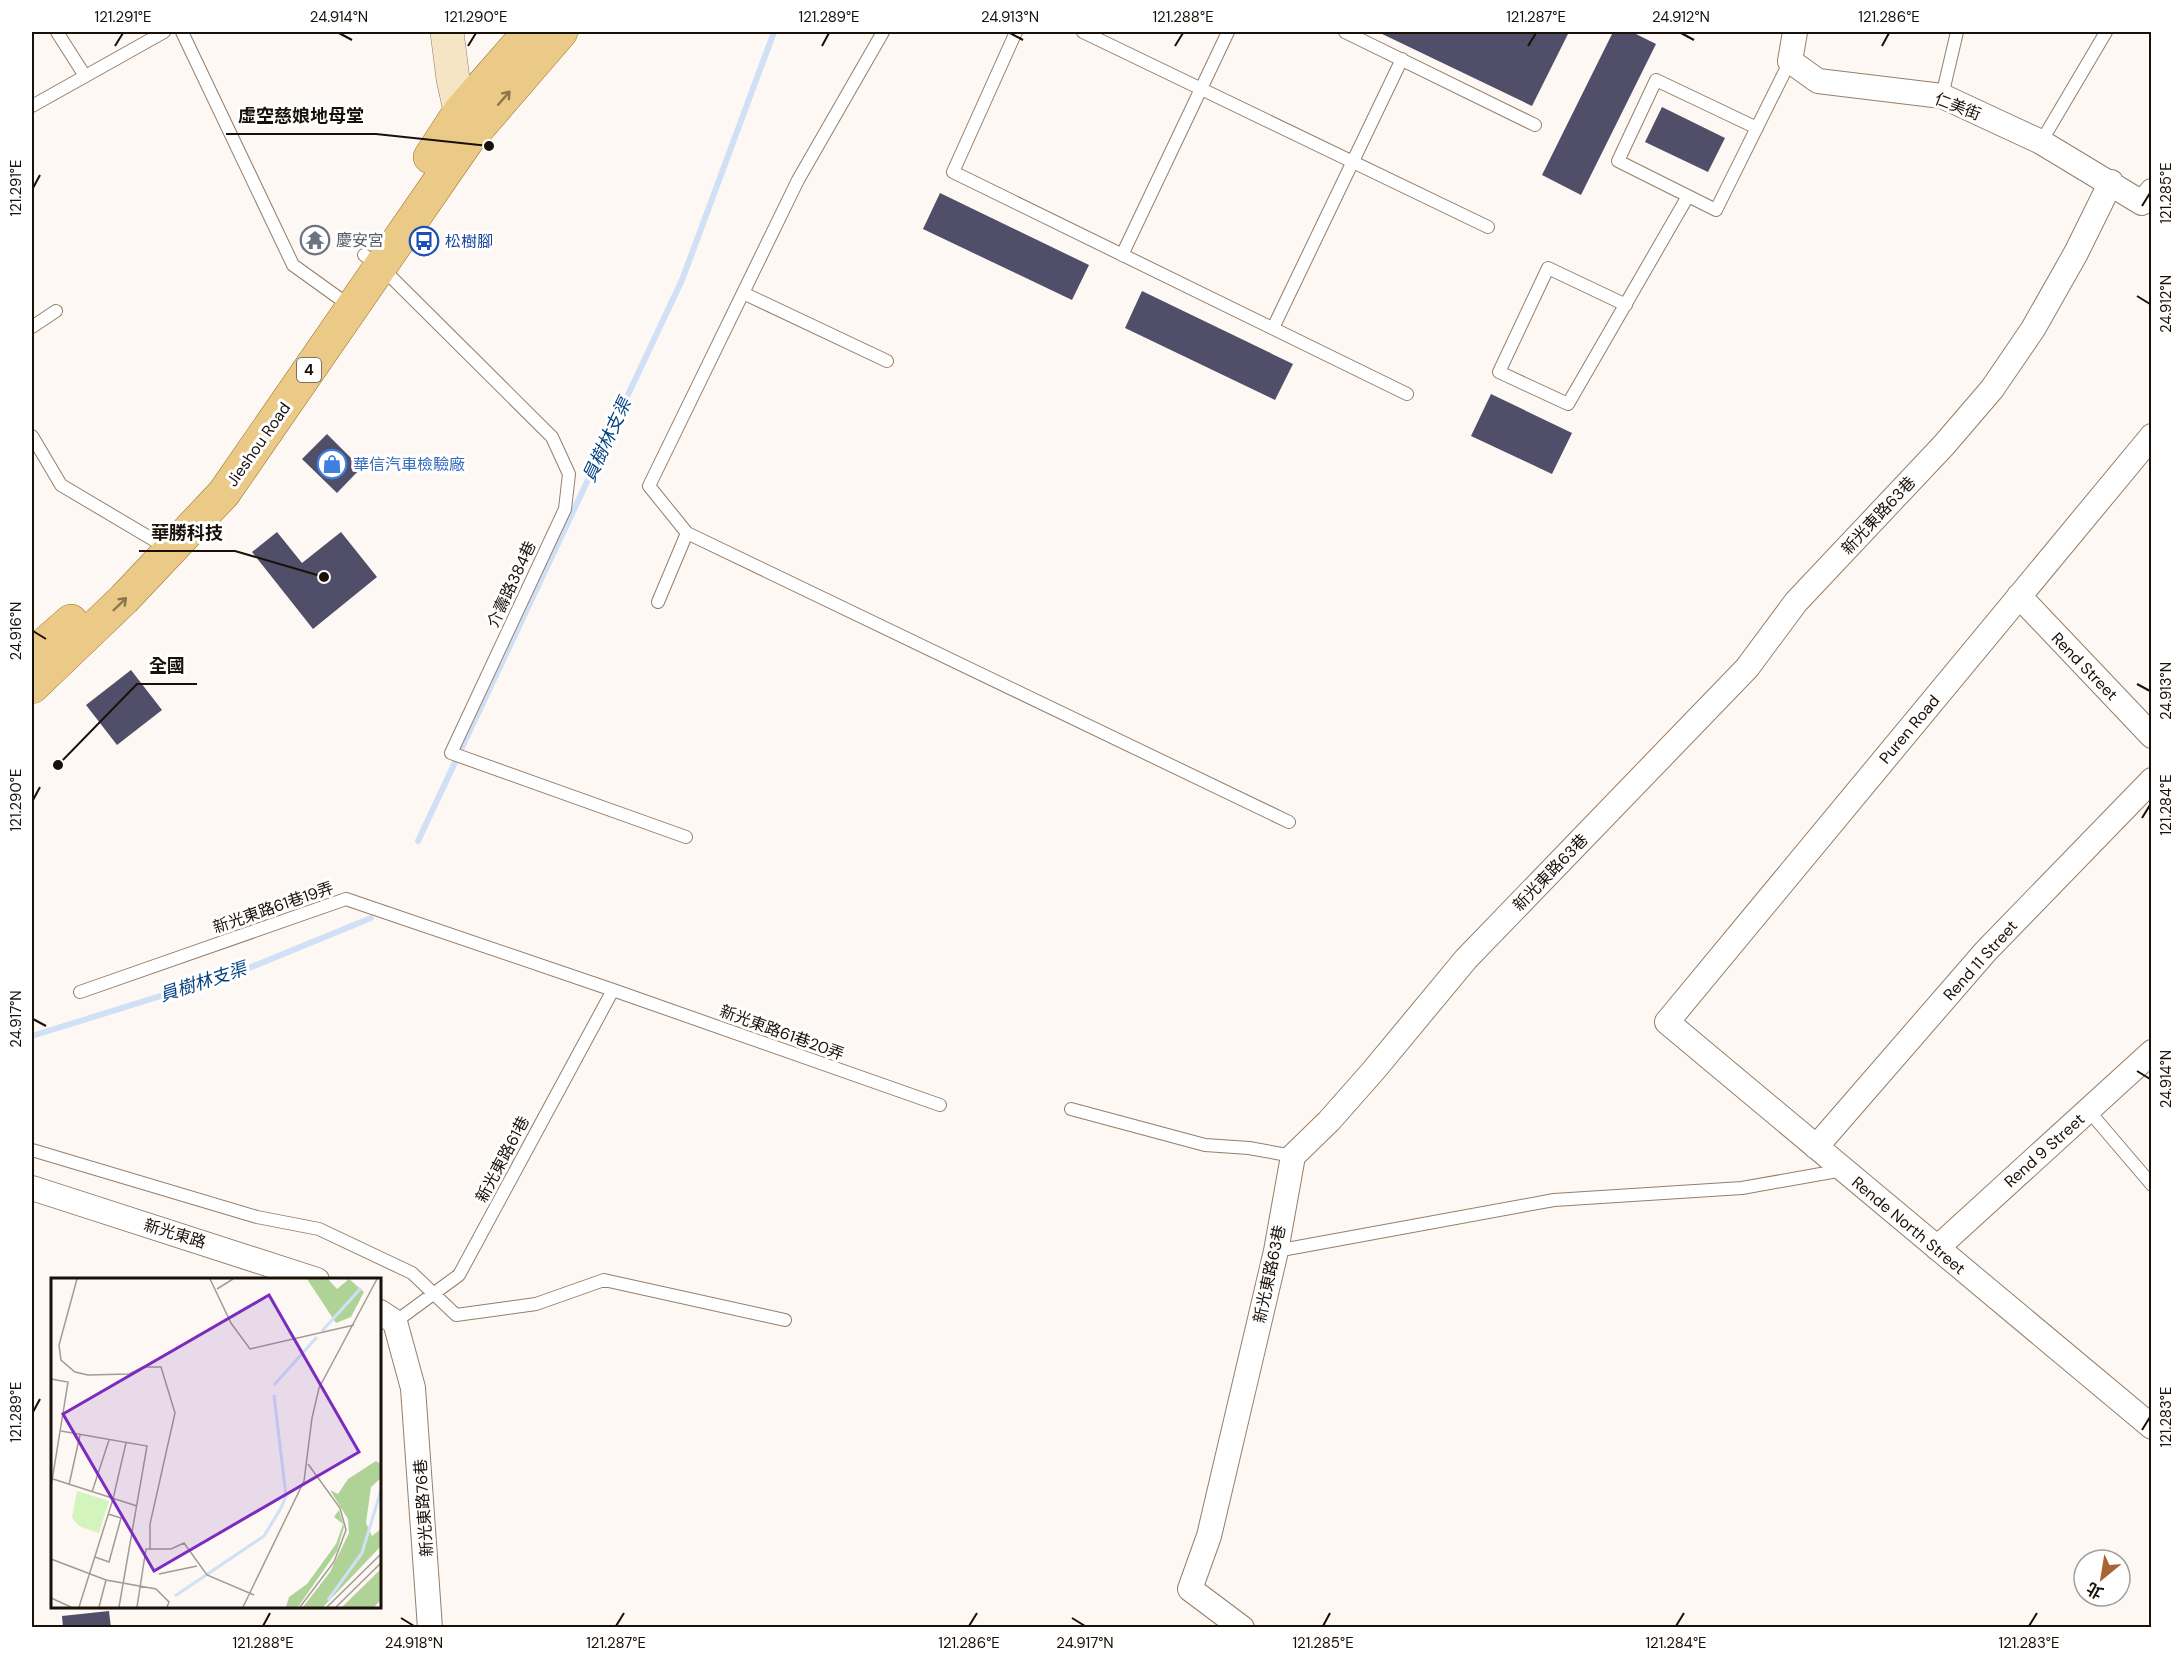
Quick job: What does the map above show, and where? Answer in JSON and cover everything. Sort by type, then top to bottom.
[{"type":"main road","name":"Jieshou Road","points":[[32,655],[224,493],[344,302],[529,32]]},
{"type":"main road","name":"Jieshou Road","points":[[464,126],[561,32]]},
{"type":"main road","name":"Jieshou Road","points":[[32,687],[124,599],[161,544]]},
{"type":"street","points":[[447,32],[464,126]]},
{"type":"street","points":[[1790,62],[1795,32]]},
{"type":"street","name":"仁美街","points":[[1790,62],[1818,81],[1942,96],[2042,142],[2111,182],[2147,197]]},
{"type":"street","name":"新光東路63巷","points":[[1242,1628],[1190,1589],[1209,1536],[1276,1251],[1293,1156],[1359,1087],[1466,959],[1747,668],[1796,602],[1944,445],[1992,389],[2033,329],[2076,253],[2111,182]]},
{"type":"street","name":"Puren Road","points":[[1667,1022],[2151,436]]},
{"type":"street","name":"Rend Street","points":[[2019,596],[2151,736]]},
{"type":"street","name":"Rend 11 Street","points":[[1816,1147],[1986,951],[2151,780]]},
{"type":"street","name":"Rende North Street","points":[[1667,1022],[1937,1248],[2148,1416]]},
{"type":"street","name":"Rend 9 Street","points":[[1937,1248],[2151,1052]]},
{"type":"street","name":"新光東路","points":[[32,1188],[311,1278]]},
{"type":"street","name":"新光東路76巷","points":[[387,1317],[414,1388],[430,1628]]},
{"type":"lane","points":[[57,32],[85,76]]},
{"type":"lane","points":[[32,106],[164,32]]},
{"type":"lane","points":[[182,32],[293,265],[344,302]]},
{"type":"lane","points":[[883,32],[798,180],[649,486],[687,533],[1289,822]]},
{"type":"lane","points":[[1017,32],[953,172],[1407,394]]},
{"type":"lane","points":[[1083,32],[1488,227]]},
{"type":"lane","points":[[1122,255],[1228,32]]},
{"type":"lane","points":[[1345,32],[1535,125]]},
{"type":"lane","points":[[1942,96],[1957,32]]},
{"type":"lane","points":[[2042,142],[2106,32]]},
{"type":"lane","points":[[1273,328],[1402,59]]},
{"type":"lane","points":[[1757,128],[1656,80],[1618,161],[1716,210],[1757,128],[1790,62]]},
{"type":"lane","points":[[1626,304],[1548,268],[1499,372],[1568,404],[1689,196]]},
{"type":"lane","name":"介壽路384巷","points":[[372,261],[552,437],[569,474],[565,509],[451,753],[687,837]]},
{"type":"lane","points":[[743,293],[887,361]]},
{"type":"lane","points":[[32,327],[56,311]]},
{"type":"lane","points":[[32,435],[61,485],[161,544]]},
{"type":"lane","points":[[658,602],[687,533]]},
{"type":"lane","name":"新光東路61巷19弄","points":[[80,992],[346,899],[613,990]]},
{"type":"lane","name":"新光東路61巷20弄","points":[[613,990],[940,1106]]},
{"type":"lane","name":"新光東路61巷","points":[[387,1317],[435,1294],[459,1275],[613,990]]},
{"type":"lane","points":[[1071,1109],[1205,1145],[1249,1148],[1293,1156]]},
{"type":"lane","points":[[2088,1110],[2151,1185]]},
{"type":"lane","points":[[32,1150],[257,1217],[319,1229],[412,1273],[456,1315],[536,1304],[604,1280],[786,1320]]},
{"type":"lane","points":[[1276,1251],[1554,1200],[1742,1188],[1844,1170]]},
{"type":"building","points":[[1378,32],[1569,32],[1532,106]]},
{"type":"building","points":[[1613,32],[1632,32],[1656,44],[1581,195],[1542,175]]},
{"type":"building","points":[[1662,107],[1725,138],[1708,172],[1645,142]]},
{"type":"building","points":[[940,193],[1089,265],[1072,300],[923,229]]},
{"type":"building","points":[[1142,291],[1293,364],[1275,400],[1125,328]]},
{"type":"building","points":[[1491,394],[1572,433],[1552,474],[1471,436]]},
{"type":"building","name":"華信汽車檢驗廠","points":[[327,434],[361,468],[337,493],[302,459]]},
{"type":"building","points":[[277,532],[302,563],[341,532],[377,577],[313,629],[252,552]]},
{"type":"building","points":[[131,670],[162,710],[117,745],[86,705]]},
{"type":"building","points":[[109,1611],[111,1628],[63,1628],[62,1616]]},
{"type":"waterway","name":"員樹林支渠","points":[[418,841],[682,280],[774,32]]},
{"type":"waterway","name":"員樹林支渠","points":[[32,1036],[244,970],[371,918]]},
{"type":"place","name":"虛空慈娘地母堂","points":[[489,146]]},
{"type":"place","name":"慶安宮","points":[[315,240]]},
{"type":"place","name":"松樹腳","points":[[424,241]]},
{"type":"place","name":"華信汽車檢驗廠","points":[[332,464]]},
{"type":"place","name":"華勝科技","points":[[324,577]]},
{"type":"place","name":"全國","points":[[58,765]]}]
